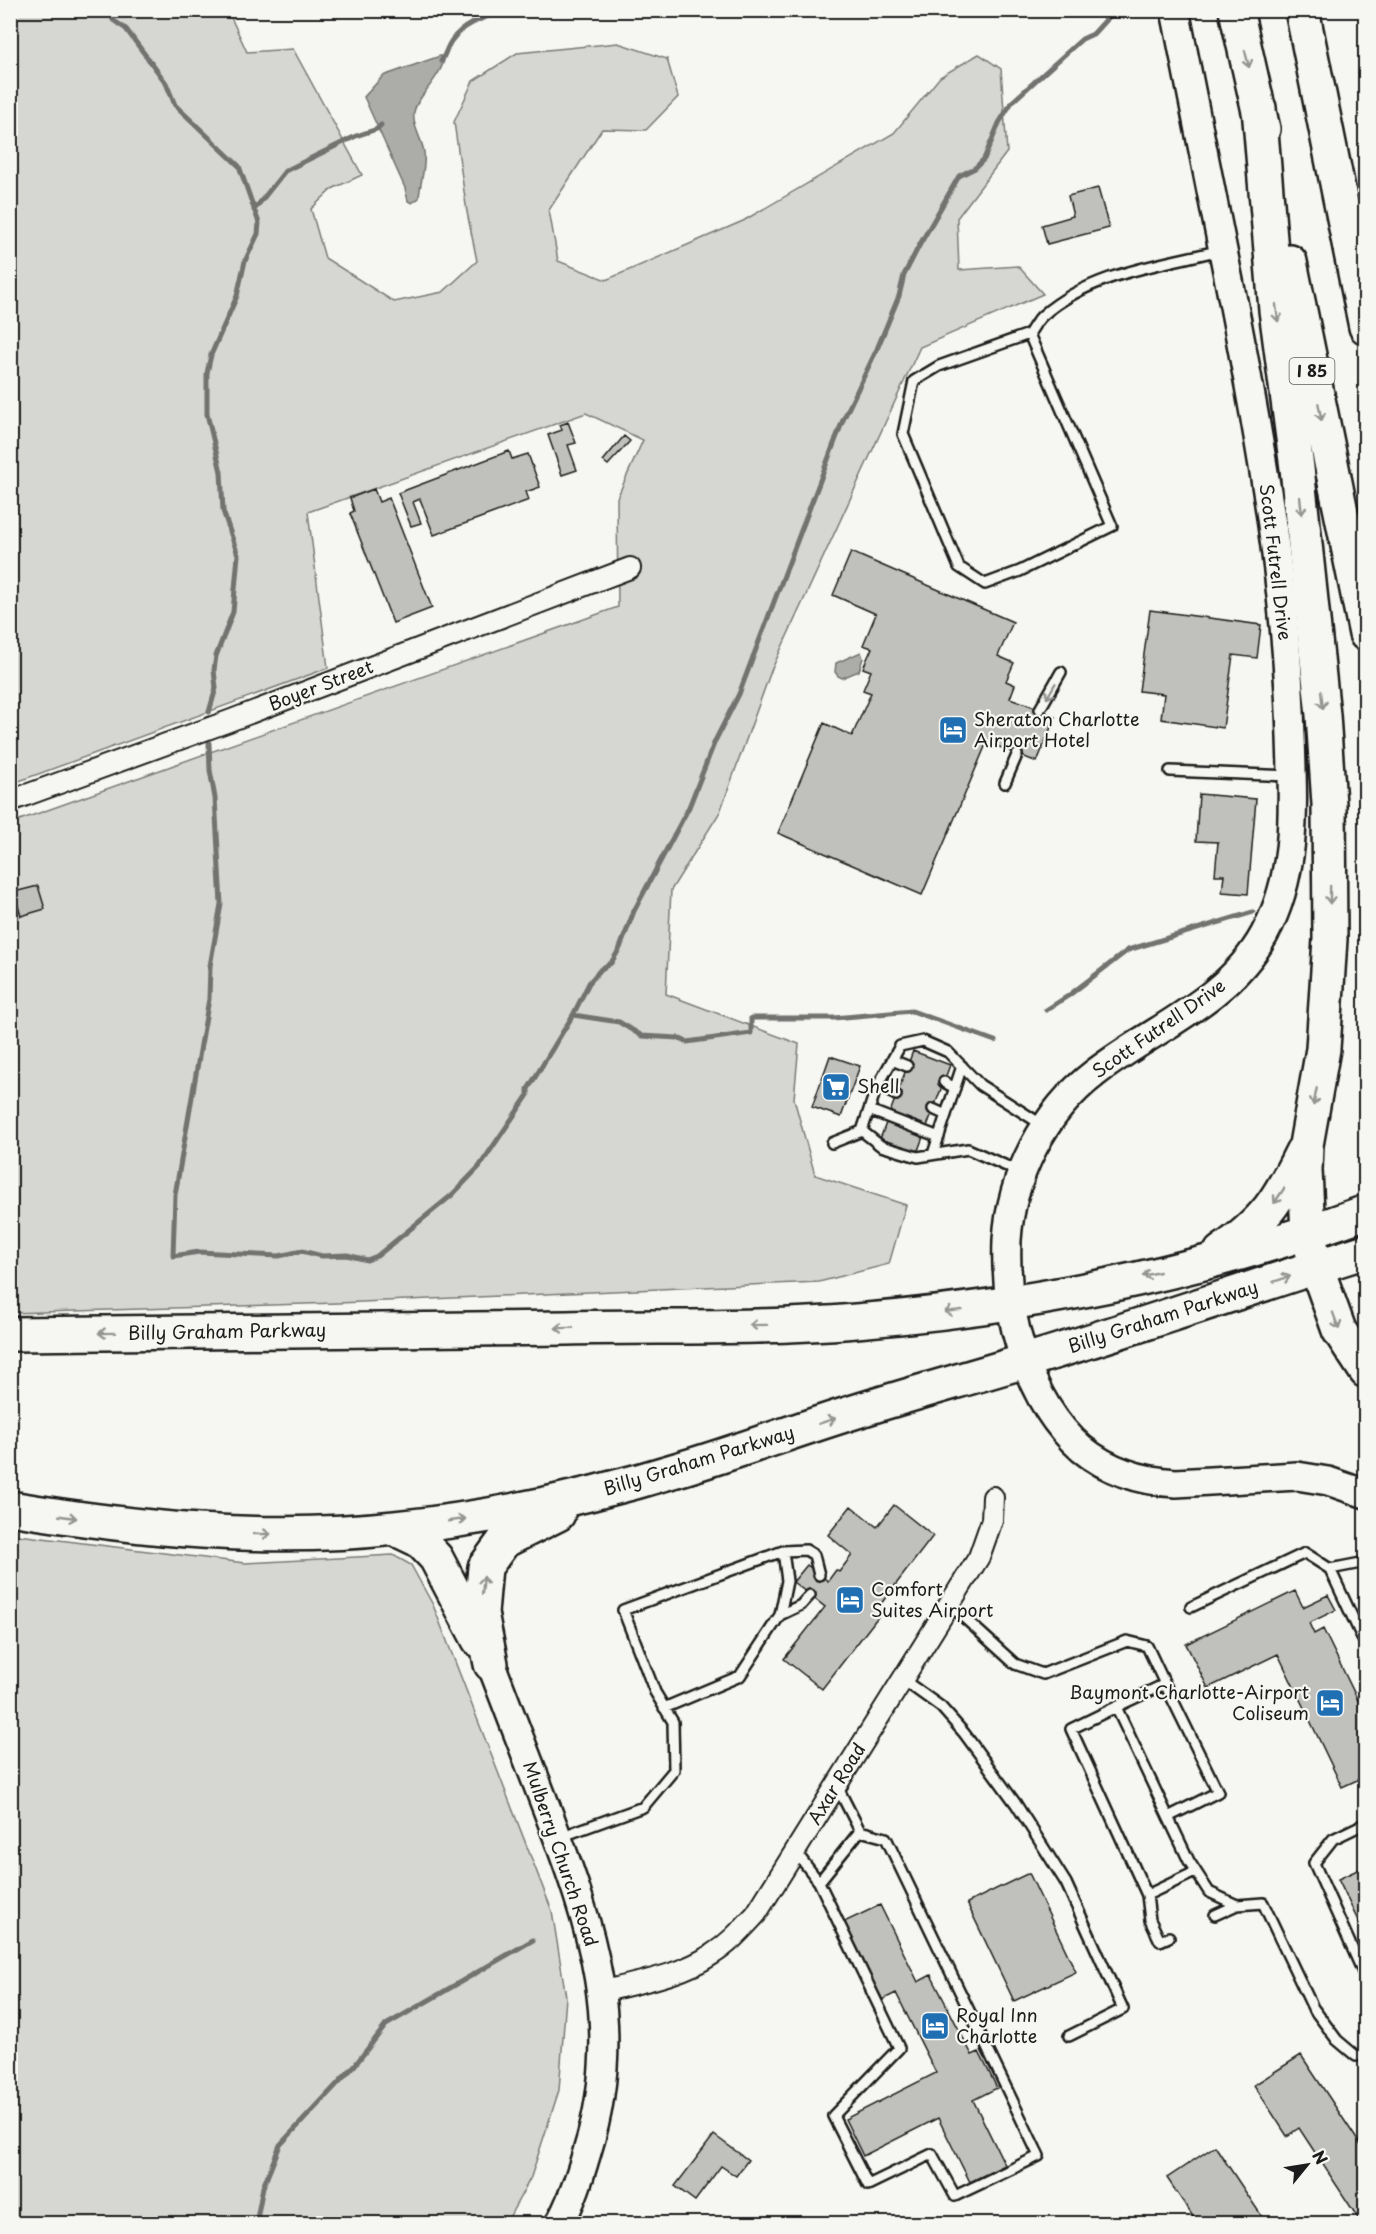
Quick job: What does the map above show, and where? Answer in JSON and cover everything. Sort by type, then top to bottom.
[{"type":"highway","name":"I 85","points":[[1236,10],[1259,108],[1365,634]]},
{"type":"highway","points":[[1302,14],[1365,246]]},
{"type":"highway","points":[[1302,14],[1365,327]]},
{"type":"highway","points":[[1259,108],[1276,309],[1297,468],[1323,715],[1329,804],[1330,939],[1320,1072],[1306,1145],[1308,1233],[1316,1266],[1340,1330],[1365,1371]]},
{"type":"highway","points":[[1208,1261],[1248,1233],[1268,1212],[1284,1190],[1306,1145]]},
{"type":"highway","name":"Billy Graham Parkway","points":[[10,1334],[808,1324],[934,1313],[1102,1286],[1208,1261],[1308,1233],[1365,1212]]},
{"type":"highway","name":"Billy Graham Parkway","points":[[10,1508],[183,1531],[261,1534],[394,1528],[491,1516],[575,1498],[685,1468],[869,1407],[1026,1361],[1365,1251]]},
{"type":"highway","points":[[491,1664],[481,1613],[485,1567],[504,1541],[544,1519],[627,1485]]},
{"type":"highway","points":[[394,1528],[419,1540],[436,1558],[491,1664]]},
{"type":"street","name":"Scott Futrell Drive","points":[[1175,10],[1256,418],[1277,559],[1290,697],[1293,818],[1288,871],[1279,904],[1264,935],[1251,956],[1229,981],[1204,1002],[1093,1074],[1065,1102],[1046,1127],[1032,1149],[1014,1195],[1007,1246],[1011,1302],[1026,1361],[1046,1405],[1065,1431],[1084,1450],[1099,1460],[1132,1476],[1159,1482],[1297,1476],[1328,1481],[1365,1494]]},
{"type":"street","name":"Boyer Street","points":[[10,801],[230,721],[630,568]]},
{"type":"street","name":"Axar Road","points":[[602,1992],[672,1973],[712,1955],[756,1914],[979,1557],[992,1520],[993,1497]]},
{"type":"street","name":"Mulberry Church Road","points":[[491,1664],[558,1838],[593,1946],[602,1992],[603,2059],[597,2112],[579,2178],[559,2223]]},
{"type":"lane","points":[[1029,334],[1112,526],[1020,571],[985,584],[959,567],[903,434],[914,381],[939,366],[1029,334],[1042,316],[1083,287],[1128,272],[1223,250]]},
{"type":"lane","points":[[1040,709],[1061,672]]},
{"type":"lane","points":[[1005,783],[1017,755]]},
{"type":"lane","points":[[1170,771],[1292,776]]},
{"type":"lane","points":[[832,1143],[862,1131],[878,1086],[900,1046],[923,1041],[948,1052],[980,1085],[1046,1127]]},
{"type":"lane","points":[[892,1060],[907,1066]]},
{"type":"lane","points":[[933,1154],[962,1066]]},
{"type":"lane","points":[[944,1082],[955,1088]]},
{"type":"lane","points":[[878,1086],[896,1095]]},
{"type":"lane","points":[[933,1109],[946,1115]]},
{"type":"lane","points":[[869,1110],[939,1137]]},
{"type":"lane","points":[[862,1131],[881,1146],[918,1157],[968,1149],[1022,1173]]},
{"type":"lane","points":[[558,1838],[643,1807],[674,1770],[673,1722],[655,1692],[623,1610],[783,1551],[806,1550],[814,1555],[819,1575]]},
{"type":"lane","points":[[664,1708],[740,1676],[780,1615],[787,1581],[783,1551]]},
{"type":"lane","points":[[1191,1607],[1305,1553],[1330,1569],[1365,1646]]},
{"type":"lane","points":[[1330,1569],[1365,1562]]},
{"type":"lane","points":[[780,1615],[801,1605],[810,1595]]},
{"type":"lane","points":[[949,1604],[1015,1664],[1043,1674],[1127,1641],[1147,1646],[1218,1792],[1168,1817]]},
{"type":"lane","points":[[902,1679],[941,1707],[964,1733],[1016,1804],[1066,1883],[1123,2009],[1069,2036]]},
{"type":"lane","points":[[1165,1684],[1071,1728],[1147,1895],[1150,1920],[1160,1941],[1169,1937]]},
{"type":"lane","points":[[1116,1707],[1195,1872],[1209,1892],[1237,1905]]},
{"type":"lane","points":[[795,1850],[819,1882],[898,2048],[833,2116],[868,2185],[933,2154],[955,2196],[1040,2156],[886,1838],[860,1831],[836,1785]]},
{"type":"lane","points":[[1365,1823],[1333,1839],[1314,1863],[1365,1979]]},
{"type":"lane","points":[[819,1882],[860,1831]]},
{"type":"lane","points":[[1147,1895],[1195,1872]]},
{"type":"lane","points":[[1215,1915],[1237,1905],[1263,1903],[1313,2008],[1337,2040],[1356,2056],[1365,2054]]},
{"type":"shaded area","points":[[11,11],[228,11],[247,52],[293,49],[362,175],[332,189],[311,209],[325,258],[394,302],[443,292],[477,261],[467,212],[454,122],[473,81],[517,53],[618,43],[667,59],[678,97],[646,130],[602,129],[549,210],[558,261],[606,280],[743,221],[894,133],[940,77],[979,54],[1001,69],[1007,152],[957,218],[959,270],[1018,266],[1043,294],[920,347],[771,671],[720,812],[671,890],[666,994],[799,1044],[794,1099],[815,1175],[906,1205],[889,1264],[819,1282],[338,1303],[11,1313],[11,823],[618,607],[617,498],[643,440],[586,413],[308,512],[328,668],[11,784]]},
{"type":"shaded area","points":[[445,56],[443,64],[419,100],[414,112],[414,122],[423,147],[424,170],[419,198],[412,203],[408,201],[405,188],[364,97],[383,76]]},
{"type":"shaded area","points":[[861,652],[863,658],[859,671],[842,678],[838,676],[835,672],[836,663]]},
{"type":"shaded area","points":[[10,1534],[245,1563],[393,1555],[411,1565],[433,1605],[552,1911],[566,1997],[559,2090],[531,2177],[506,2223],[11,2223]]},
{"type":"building","points":[[1098,188],[1109,228],[1047,244],[1042,225],[1073,216],[1068,196]]},
{"type":"building","points":[[568,422],[576,443],[568,445],[577,470],[562,475],[548,435],[562,430],[560,425]]},
{"type":"building","points":[[624,436],[630,441],[608,465],[603,461]]},
{"type":"building","points":[[509,451],[512,459],[528,454],[540,487],[526,492],[529,500],[434,535],[420,499],[413,502],[421,523],[411,526],[398,493]]},
{"type":"building","points":[[374,489],[379,502],[389,498],[432,608],[393,623],[350,513],[354,511],[350,498]]},
{"type":"building","name":"Sheraton Charlotte Airport Hotel","points":[[851,552],[1013,622],[998,656],[1014,663],[1006,681],[1015,685],[1010,698],[1055,717],[1037,762],[987,742],[922,895],[778,833],[824,723],[852,736],[871,693],[863,690],[871,671],[863,668],[872,648],[863,645],[876,614],[833,595]]},
{"type":"building","points":[[1150,610],[1261,625],[1257,658],[1233,655],[1223,728],[1161,719],[1164,694],[1139,691]]},
{"type":"building","points":[[1199,794],[1256,799],[1248,894],[1222,892],[1224,875],[1215,875],[1218,842],[1196,841]]},
{"type":"building","points":[[38,886],[45,909],[21,916],[14,892]]},
{"type":"building","name":"Shell","points":[[913,1051],[950,1065],[917,1153],[880,1139]]},
{"type":"building","name":"Shell","points":[[830,1056],[860,1066],[841,1117],[812,1107]]},
{"type":"building","name":"Comfort Suites Airport","points":[[894,1505],[933,1536],[880,1605],[884,1609],[822,1689],[784,1659],[825,1607],[793,1582],[807,1565],[828,1581],[836,1570],[839,1572],[852,1555],[828,1535],[851,1506],[877,1527]]},
{"type":"building","name":"Baymont Charlotte-Airport Coliseum","points":[[1295,1591],[1303,1607],[1328,1595],[1336,1610],[1309,1623],[1314,1634],[1323,1629],[1366,1717],[1366,1776],[1342,1787],[1278,1654],[1208,1688],[1186,1644]]},
{"type":"building","points":[[1366,1866],[1366,1928],[1362,1929],[1338,1879]]},
{"type":"building","points":[[1029,1873],[1076,1972],[1014,2001],[967,1903]]},
{"type":"building","name":"Royal Inn Charlotte","points":[[880,1905],[918,1982],[931,1975],[972,2055],[979,2052],[997,2088],[973,2100],[1005,2165],[970,2182],[938,2118],[863,2156],[845,2119],[936,2073],[896,1993],[882,2000],[844,1922]]},
{"type":"building","points":[[1301,2055],[1366,2153],[1366,2224],[1362,2224],[1299,2128],[1287,2136],[1254,2085]]},
{"type":"building","points":[[714,2135],[748,2160],[736,2176],[721,2166],[695,2201],[675,2186]]},
{"type":"building","points":[[1215,2146],[1267,2224],[1198,2224],[1167,2178]]},
{"type":"waterway","points":[[110,10],[113,20],[126,29],[166,83],[175,105],[239,166],[259,223],[258,234],[245,261],[237,296],[211,355],[207,373],[207,414],[221,472],[223,511],[238,555],[233,612],[216,656],[214,670],[216,688],[209,712]]},
{"type":"waterway","points":[[441,61],[450,42],[463,29],[476,21],[505,10]]},
{"type":"waterway","points":[[209,743],[210,770],[215,798],[221,904],[210,966],[209,999],[175,1195],[173,1256],[199,1252],[279,1256],[302,1251],[322,1256],[347,1255],[367,1260],[377,1256],[452,1195],[479,1167],[528,1095],[528,1089],[573,1015],[589,983],[601,969],[611,963],[620,948],[634,911],[689,807],[715,741],[739,694],[843,420],[877,349],[899,296],[904,275],[919,246],[959,176],[975,168],[984,159],[999,123],[1012,102],[1082,39],[1093,34],[1115,10]]},
{"type":"waterway","points":[[254,210],[285,171],[356,136],[377,129],[381,125]]},
{"type":"waterway","points":[[1046,1010],[1128,950],[1253,912]]},
{"type":"waterway","points":[[573,1015],[619,1022],[642,1036],[678,1038],[687,1042],[751,1033],[751,1018],[834,1018],[912,1011],[995,1041]]},
{"type":"waterway","points":[[256,2224],[263,2187],[280,2145],[355,2065],[386,2025],[533,1940]]},
{"type":"place","name":"Sheraton Charlotte Airport Hotel","points":[[953,730]]},
{"type":"place","name":"Shell","points":[[836,1087]]},
{"type":"place","name":"Comfort Suites Airport","points":[[850,1600]]},
{"type":"place","name":"Baymont Charlotte-Airport Coliseum","points":[[1330,1703]]},
{"type":"place","name":"Royal Inn Charlotte","points":[[935,2026]]}]
